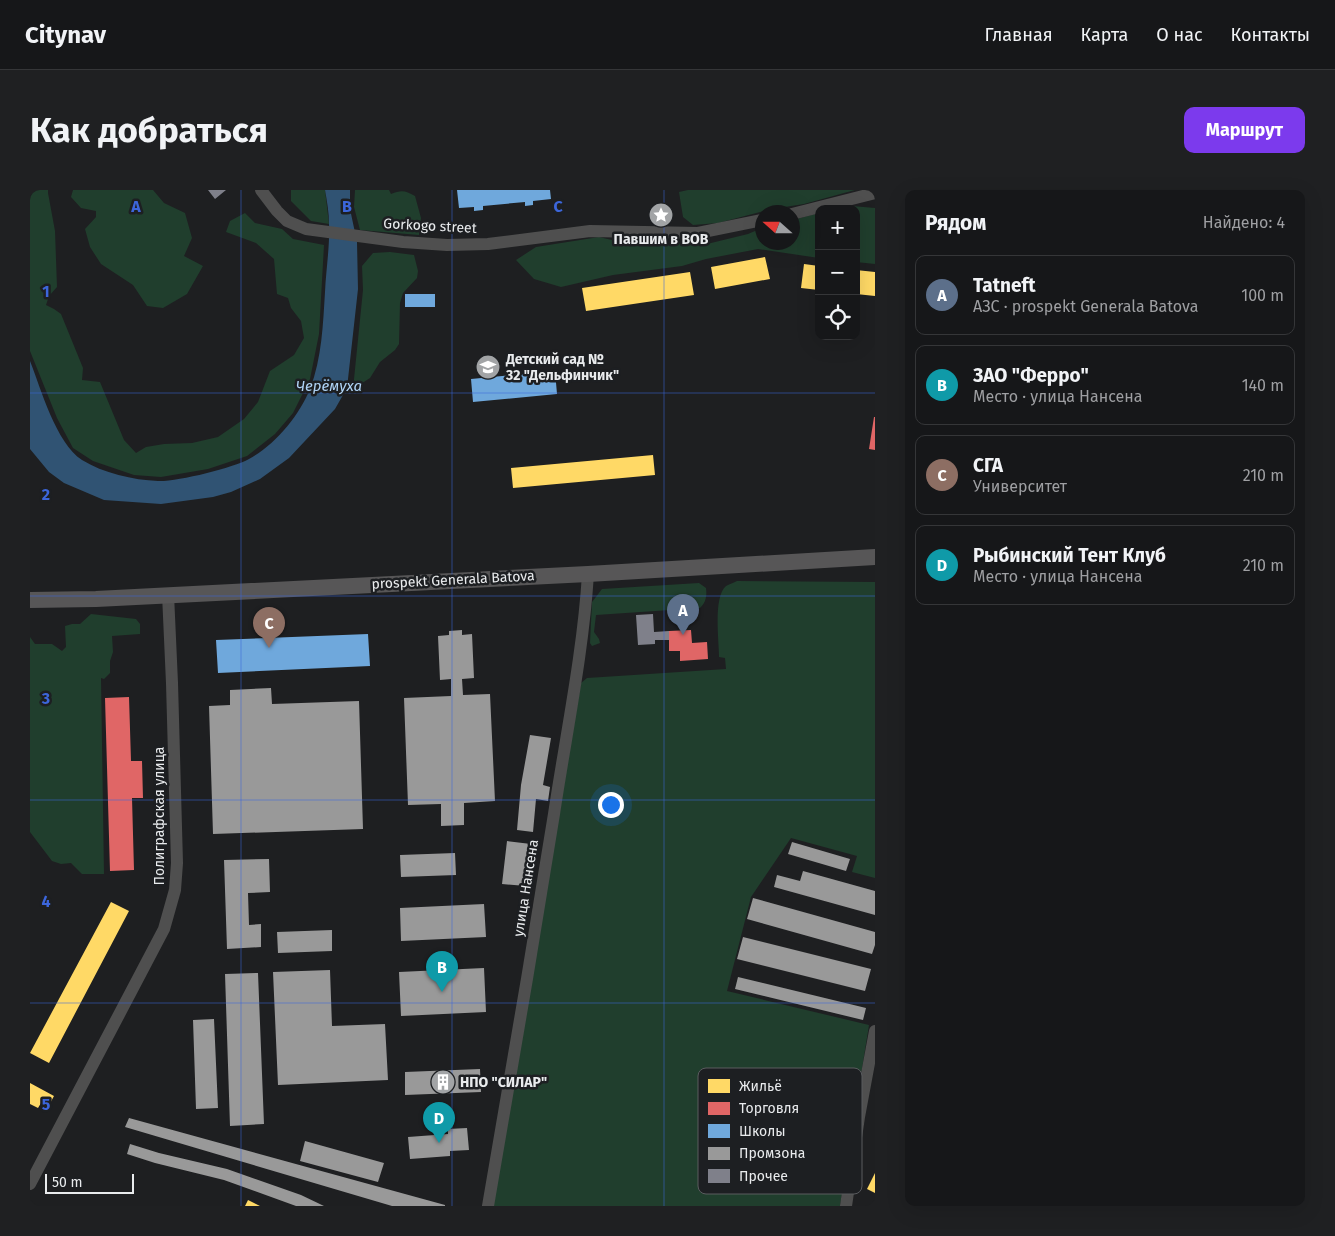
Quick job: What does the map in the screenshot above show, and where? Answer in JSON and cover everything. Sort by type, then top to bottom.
[{"type":"main road","name":"prospekt Generala Batova","points":[[30,600],[588,574],[875,557]]},
{"type":"street","name":"Gorkogo street","points":[[261,190],[287,221],[306,229],[403,242],[447,245],[488,244],[590,231],[698,233],[755,221]]},
{"type":"street","points":[[800,212],[875,193]]},
{"type":"street","name":"улица Нансена","points":[[488,1206],[515,1055],[586,610],[588,574]]},
{"type":"street","name":"Полиграфская улица","points":[[30,1184],[164,929],[175,890],[177,843],[168,594]]},
{"type":"street","points":[[862,1101],[875,1031]]},
{"type":"green space","points":[[30,190],[48,190],[55,231],[57,287],[49,296],[46,305],[61,314],[83,368],[82,380],[100,382],[124,440],[136,453],[146,447],[192,443],[218,437],[244,419],[258,402],[270,371],[294,355],[304,338],[301,321],[291,308],[288,298],[277,294],[274,259],[256,243],[226,232],[230,221],[245,213],[255,223],[282,229],[293,239],[324,245],[319,334],[310,379],[293,413],[275,434],[247,456],[208,469],[161,477],[134,475],[93,461],[73,448],[57,418],[30,351]]},
{"type":"green space","points":[[73,190],[153,190],[164,203],[185,213],[192,238],[184,256],[203,266],[187,294],[163,308],[147,306],[133,285],[101,264],[90,247],[85,229],[96,217],[96,211],[81,208],[71,197]]},
{"type":"green space","points":[[291,190],[325,190],[329,224],[311,221],[291,201]]},
{"type":"green space","points":[[355,190],[389,190],[391,194],[403,191],[415,196],[421,218],[419,235],[360,230],[354,207]]},
{"type":"green space","points":[[688,190],[855,190],[798,205],[755,205],[755,213],[718,223],[693,225],[683,217],[679,192]]},
{"type":"green space","points":[[860,207],[875,208],[875,264],[860,262]]},
{"type":"green space","points":[[815,214],[815,257],[765,250],[800,250],[800,218]]},
{"type":"green space","points":[[755,231],[755,250],[706,259],[682,266],[613,275],[561,287],[534,279],[516,260],[536,247],[599,237],[616,241],[707,244]]},
{"type":"green space","points":[[390,252],[414,255],[418,271],[417,278],[403,293],[400,303],[399,344],[395,350],[380,362],[370,378],[353,389],[363,290],[362,266],[373,253]]},
{"type":"green space","points":[[737,581],[875,582],[875,878],[852,872],[857,856],[791,838],[751,897],[727,991],[869,1025],[862,1069],[698,1068],[698,1194],[842,1194],[840,1206],[493,1206],[581,683],[587,678],[726,669],[725,658],[719,657],[718,609],[719,599],[726,586]]},
{"type":"green space","points":[[699,583],[706,588],[705,601],[700,608],[596,615],[594,632],[600,643],[592,646],[590,643],[592,602],[602,589]]},
{"type":"green space","points":[[91,614],[136,619],[140,624],[140,634],[112,636],[113,652],[110,661],[110,673],[104,679],[101,678],[104,874],[82,874],[71,863],[61,864],[52,861],[30,832],[30,637],[35,644],[52,644],[62,651],[66,647],[65,626],[80,624]]},
{"type":"water","name":"Черёмуха","points":[[325,190],[350,190],[350,209],[357,242],[358,289],[347,388],[335,409],[289,458],[260,479],[231,492],[213,497],[161,504],[104,500],[64,483],[49,472],[30,449],[30,361],[50,415],[64,441],[82,460],[109,472],[158,481],[190,477],[241,463],[259,453],[277,438],[293,419],[305,399],[317,365],[323,329],[329,241],[329,216]]},
{"type":"building: Жильё","points":[[765,257],[770,279],[715,289],[711,267]]},
{"type":"building: Жильё","points":[[804,264],[815,265],[815,290],[801,288]]},
{"type":"building: Жильё","points":[[860,270],[875,272],[875,296],[860,294]]},
{"type":"building: Жильё","points":[[690,272],[694,295],[586,311],[582,288]]},
{"type":"building: Жильё","points":[[653,455],[655,475],[513,488],[511,468]]},
{"type":"building: Жильё","points":[[111,902],[129,911],[49,1063],[30,1053]]},
{"type":"building: Жильё","points":[[30,1083],[54,1096],[48,1107],[41,1103],[38,1108],[30,1104]]},
{"type":"building: Жильё","points":[[875,1173],[875,1193],[867,1189]]},
{"type":"building: Жильё","points":[[248,1200],[260,1206],[245,1206]]},
{"type":"building: Торговля","points":[[875,417],[875,450],[869,449]]},
{"type":"building: Торговля","points":[[691,630],[692,643],[707,642],[708,659],[680,661],[680,651],[669,651],[669,631]]},
{"type":"building: Торговля","points":[[129,697],[131,761],[142,761],[143,798],[132,798],[134,870],[110,871],[105,698]]},
{"type":"building: Школы","points":[[457,190],[550,190],[551,199],[533,201],[533,205],[525,206],[525,202],[483,206],[483,210],[474,211],[474,207],[459,208]]},
{"type":"building: Школы","points":[[405,294],[435,294],[435,307],[405,307]]},
{"type":"building: Школы","points":[[555,371],[557,394],[473,402],[471,379]]},
{"type":"building: Школы","points":[[368,634],[370,666],[218,673],[216,640]]},
{"type":"building: Промзона","points":[[462,630],[462,635],[472,634],[474,678],[462,679],[463,695],[490,694],[495,801],[464,803],[464,825],[441,826],[441,804],[408,805],[404,698],[451,696],[451,679],[440,680],[438,636],[449,635],[449,631]]},
{"type":"building: Промзона","points":[[271,688],[272,704],[359,701],[363,829],[213,834],[209,706],[230,705],[230,690]]},
{"type":"building: Промзона","points":[[530,735],[551,738],[543,785],[550,787],[548,801],[536,799],[533,832],[517,830],[521,785]]},
{"type":"building: Промзона","points":[[507,841],[531,844],[526,886],[502,884]]},
{"type":"building: Промзона","points":[[792,842],[850,859],[846,871],[788,854]]},
{"type":"building: Промзона","points":[[455,853],[456,875],[401,877],[400,855]]},
{"type":"building: Промзона","points":[[269,859],[270,892],[248,893],[249,925],[261,924],[261,947],[227,949],[224,860]]},
{"type":"building: Промзона","points":[[803,871],[875,891],[875,915],[774,887],[777,875],[800,881]]},
{"type":"building: Промзона","points":[[753,898],[875,932],[875,945],[872,954],[747,919]]},
{"type":"building: Промзона","points":[[484,904],[486,937],[401,941],[400,908]]},
{"type":"building: Промзона","points":[[332,930],[332,951],[278,953],[277,932]]},
{"type":"building: Промзона","points":[[743,937],[871,969],[865,991],[737,959]]},
{"type":"building: Промзона","points":[[484,968],[486,1012],[401,1016],[399,972]]},
{"type":"building: Промзона","points":[[330,970],[332,1026],[385,1024],[388,1080],[278,1085],[273,972]]},
{"type":"building: Промзона","points":[[258,973],[264,1124],[230,1126],[225,974]]},
{"type":"building: Промзона","points":[[738,977],[866,1008],[863,1020],[735,989]]},
{"type":"building: Промзона","points":[[214,1019],[218,1108],[196,1109],[193,1020]]},
{"type":"building: Промзона","name":"НПО \"СИЛАР\"","points":[[480,1069],[481,1092],[405,1095],[405,1072]]},
{"type":"building: Промзона","points":[[129,1118],[445,1206],[392,1206],[125,1127]]},
{"type":"building: Промзона","points":[[467,1128],[469,1150],[450,1151],[450,1156],[410,1159],[408,1137],[448,1134],[448,1129]]},
{"type":"building: Промзона","points":[[305,1141],[384,1163],[378,1182],[300,1161]]},
{"type":"building: Промзона","points":[[130,1144],[227,1169],[301,1195],[324,1206],[296,1206],[224,1180],[155,1163],[127,1154]]},
{"type":"building: Прочее","points":[[208,190],[226,190],[215,199]]},
{"type":"building: Прочее","points":[[653,614],[654,632],[669,631],[669,640],[655,640],[655,644],[638,645],[636,615]]},
{"type":"place","name":"Павшим в ВОВ","points":[[661,215]]},
{"type":"place","name":"Детский сад № 32 \"Дельфинчик\"","points":[[488,367]]},
{"type":"place","name":"Tatneft","points":[[683,635]]},
{"type":"place","name":"СГА","points":[[269,648]]},
{"type":"place","name":"ЗАО \"Ферро\"","points":[[442,992]]},
{"type":"place","name":"НПО \"СИЛАР\"","points":[[443,1082]]},
{"type":"place","name":"Рыбинский Тент Клуб","points":[[439,1143]]}]
